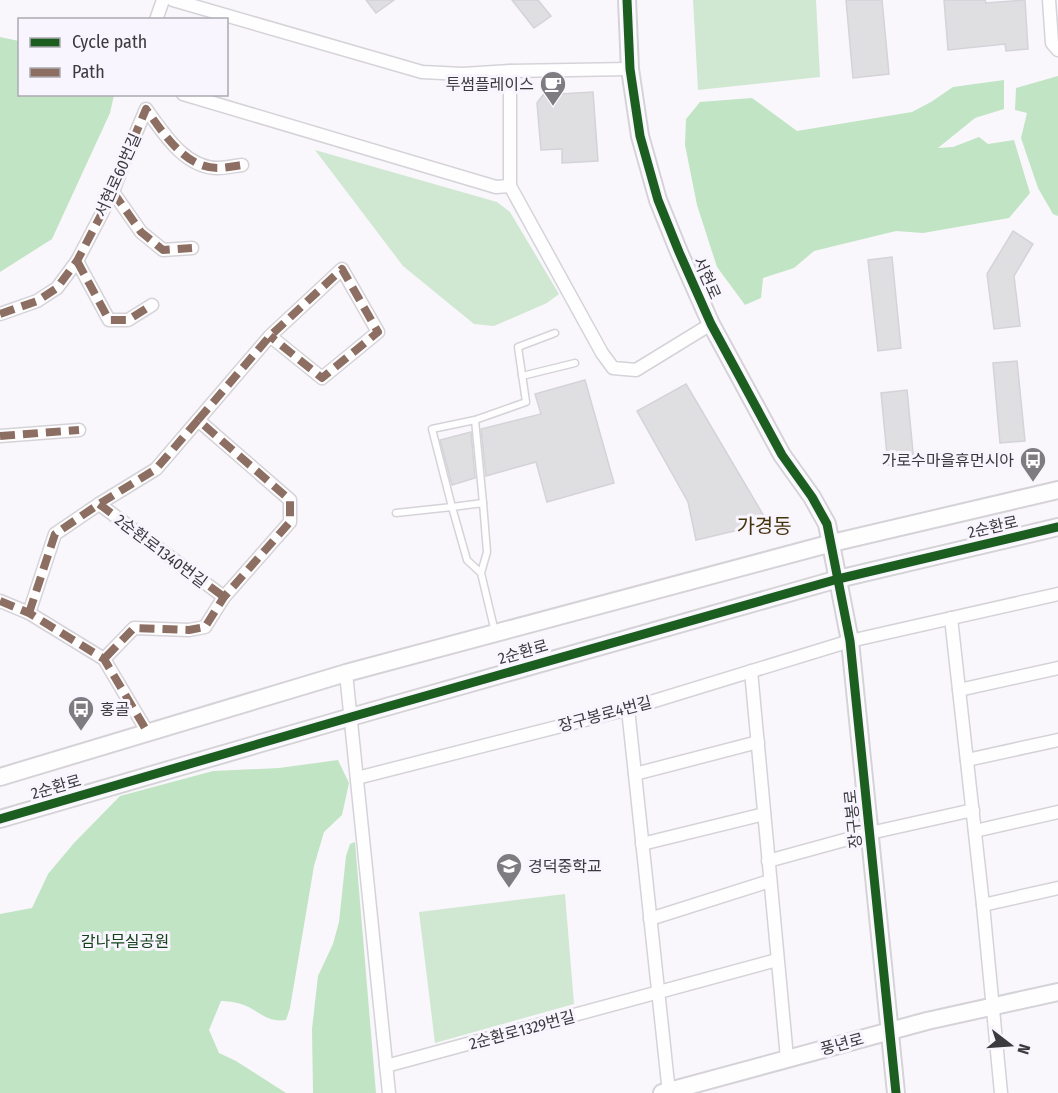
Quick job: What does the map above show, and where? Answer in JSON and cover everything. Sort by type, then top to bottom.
[{"type":"street","points":[[157,18],[163,0]]},
{"type":"street","points":[[173,0],[422,72],[464,74],[630,69]]},
{"type":"street","name":"서현로","points":[[627,0],[630,69],[640,136],[658,200],[711,324],[782,455],[812,496],[827,524],[831,543]]},
{"type":"street","points":[[1049,0],[1052,43],[1057,50]]},
{"type":"street","points":[[510,71],[510,186],[613,368],[636,370],[711,324]]},
{"type":"street","points":[[190,96],[496,187],[510,186]]},
{"type":"street","name":"서현로60번길","points":[[0,314],[37,301],[57,288],[77,261],[114,192],[146,110],[163,133],[190,160],[219,168],[242,165]]},
{"type":"street","points":[[114,192],[141,232],[164,250],[192,248]]},
{"type":"street","points":[[77,261],[109,320],[128,320],[152,305]]},
{"type":"street","points":[[198,420],[270,336],[342,269],[378,332],[322,378],[270,336]]},
{"type":"street","name":"2순환로1340번길","points":[[29,613],[55,534],[156,469],[198,420],[290,500],[290,522],[224,597],[205,627],[189,630],[134,628],[104,659]]},
{"type":"street","points":[[0,436],[79,430]]},
{"type":"street","name":"2순환로","points":[[0,777],[346,673],[831,543],[1058,490]]},
{"type":"street","name":"2순환로1340번길","points":[[99,504],[224,597]]},
{"type":"street","name":"2순환로","points":[[0,819],[838,579],[1058,527]]},
{"type":"street","name":"장구봉로","points":[[831,543],[850,641],[896,1093]]},
{"type":"street","name":"장구봉로4번길","points":[[357,778],[628,709],[850,641],[1058,594]]},
{"type":"street","points":[[0,601],[29,613],[104,659],[148,733]]},
{"type":"street","points":[[951,618],[1001,1093]]},
{"type":"street","points":[[959,690],[1058,668]]},
{"type":"street","points":[[751,671],[787,1058]]},
{"type":"street","points":[[346,673],[389,1093]]},
{"type":"street","points":[[628,709],[658,993],[666,1092]]},
{"type":"street","points":[[967,760],[1058,740]]},
{"type":"street","points":[[635,774],[758,742]]},
{"type":"street","points":[[768,861],[870,833],[973,810]]},
{"type":"street","points":[[975,831],[1058,812]]},
{"type":"street","points":[[642,844],[764,814]]},
{"type":"street","points":[[650,919],[770,881]]},
{"type":"street","points":[[983,905],[1053,889]]},
{"type":"street","name":"2순환로1329번길","points":[[386,1066],[777,960]]},
{"type":"street","name":"풍년로","points":[[666,1092],[927,1021],[1058,992]]},
{"type":"lane","points":[[481,573],[467,560],[432,429],[475,420],[526,402],[518,347],[555,333]]},
{"type":"lane","points":[[522,376],[575,363]]},
{"type":"lane","points":[[475,420],[487,552],[481,573],[495,633]]},
{"type":"lane","points":[[396,513],[483,503]]},
{"type":"green space","points":[[693,0],[816,0],[820,77],[698,90]]},
{"type":"green space","points":[[0,37],[18,41],[18,96],[114,96],[110,113],[52,239],[0,272]]},
{"type":"green space","points":[[1058,76],[1058,216],[1053,214],[1038,188],[1021,138],[1027,113],[1015,110],[1016,88]]},
{"type":"green space","points":[[1004,80],[1004,109],[975,118],[938,148],[953,147],[979,137],[988,144],[1014,140],[1030,193],[1009,218],[923,233],[896,231],[814,251],[794,268],[763,278],[761,298],[745,305],[717,267],[697,205],[685,145],[686,119],[700,102],[752,98],[797,131],[912,112],[953,87]]},
{"type":"green space","points":[[315,150],[497,202],[510,212],[559,294],[547,303],[494,326],[474,324],[403,266]]},
{"type":"green space","name":"감나무실공원","points":[[338,760],[349,783],[342,815],[324,832],[314,866],[286,1020],[267,1018],[247,1006],[221,1001],[209,1030],[219,1053],[236,1061],[286,1093],[0,1093],[0,914],[32,908],[48,874],[74,843],[120,796],[213,771],[279,768]]},
{"type":"green space","points":[[355,842],[376,1093],[313,1093],[312,1029],[318,976],[333,944],[339,922],[346,856],[350,844]]},
{"type":"green space","points":[[565,894],[574,1004],[435,1043],[419,912]]},
{"type":"building","points":[[366,0],[394,0],[376,13]]},
{"type":"building","points":[[512,0],[538,0],[551,16],[534,28]]},
{"type":"building","points":[[846,0],[882,0],[889,74],[853,78]]},
{"type":"building","points":[[944,0],[985,0],[986,3],[1025,0],[1028,49],[1006,51],[1005,44],[948,50]]},
{"type":"building","points":[[593,92],[598,161],[562,163],[562,149],[541,150],[537,103],[543,95]]},
{"type":"building","points":[[1013,231],[1033,244],[1014,276],[1020,326],[994,329],[987,274]]},
{"type":"building","points":[[892,257],[901,348],[878,351],[868,260]]},
{"type":"building","points":[[1017,361],[1025,441],[1000,443],[993,363]]},
{"type":"building","points":[[585,380],[614,483],[547,502],[536,462],[486,476],[481,429],[541,414],[535,394]]},
{"type":"building","points":[[686,384],[768,523],[696,540],[688,502],[637,411]]},
{"type":"building","points":[[907,390],[914,462],[888,465],[881,393]]},
{"type":"building","points":[[471,432],[475,478],[452,485],[440,440]]},
{"type":"marked path","points":[[0,314],[37,301],[57,288],[77,261],[113,192],[146,109],[176,148],[195,162],[218,168],[242,165]]},
{"type":"marked path","points":[[113,192],[141,232],[163,250],[192,248]]},
{"type":"marked path","points":[[77,261],[109,320],[128,320],[152,305]]},
{"type":"marked path","points":[[198,420],[270,336],[342,269],[378,332],[322,378],[270,336]]},
{"type":"marked path","points":[[29,613],[55,534],[156,469],[198,420],[290,500],[290,522],[224,597],[205,627],[189,630],[134,628],[104,659]]},
{"type":"marked path","points":[[0,436],[79,430]]},
{"type":"marked path","points":[[99,504],[224,597]]},
{"type":"marked path","points":[[0,601],[29,613],[104,659],[148,733]]},
{"type":"cycle path","points":[[627,0],[630,69],[640,136],[658,200],[711,324],[782,455],[812,497],[827,524],[850,641],[896,1093]]},
{"type":"cycle path","points":[[0,819],[838,579],[1058,527]]},
{"type":"place","name":"투썸플레이스","points":[[553,107]]},
{"type":"place","name":"가로수마을휴먼시아","points":[[1033,483]]},
{"type":"place","name":"홍골","points":[[81,732]]},
{"type":"place","name":"경덕중학교","points":[[509,889]]},
{"type":"district","name":"가경동","points":[[764,526]]}]
